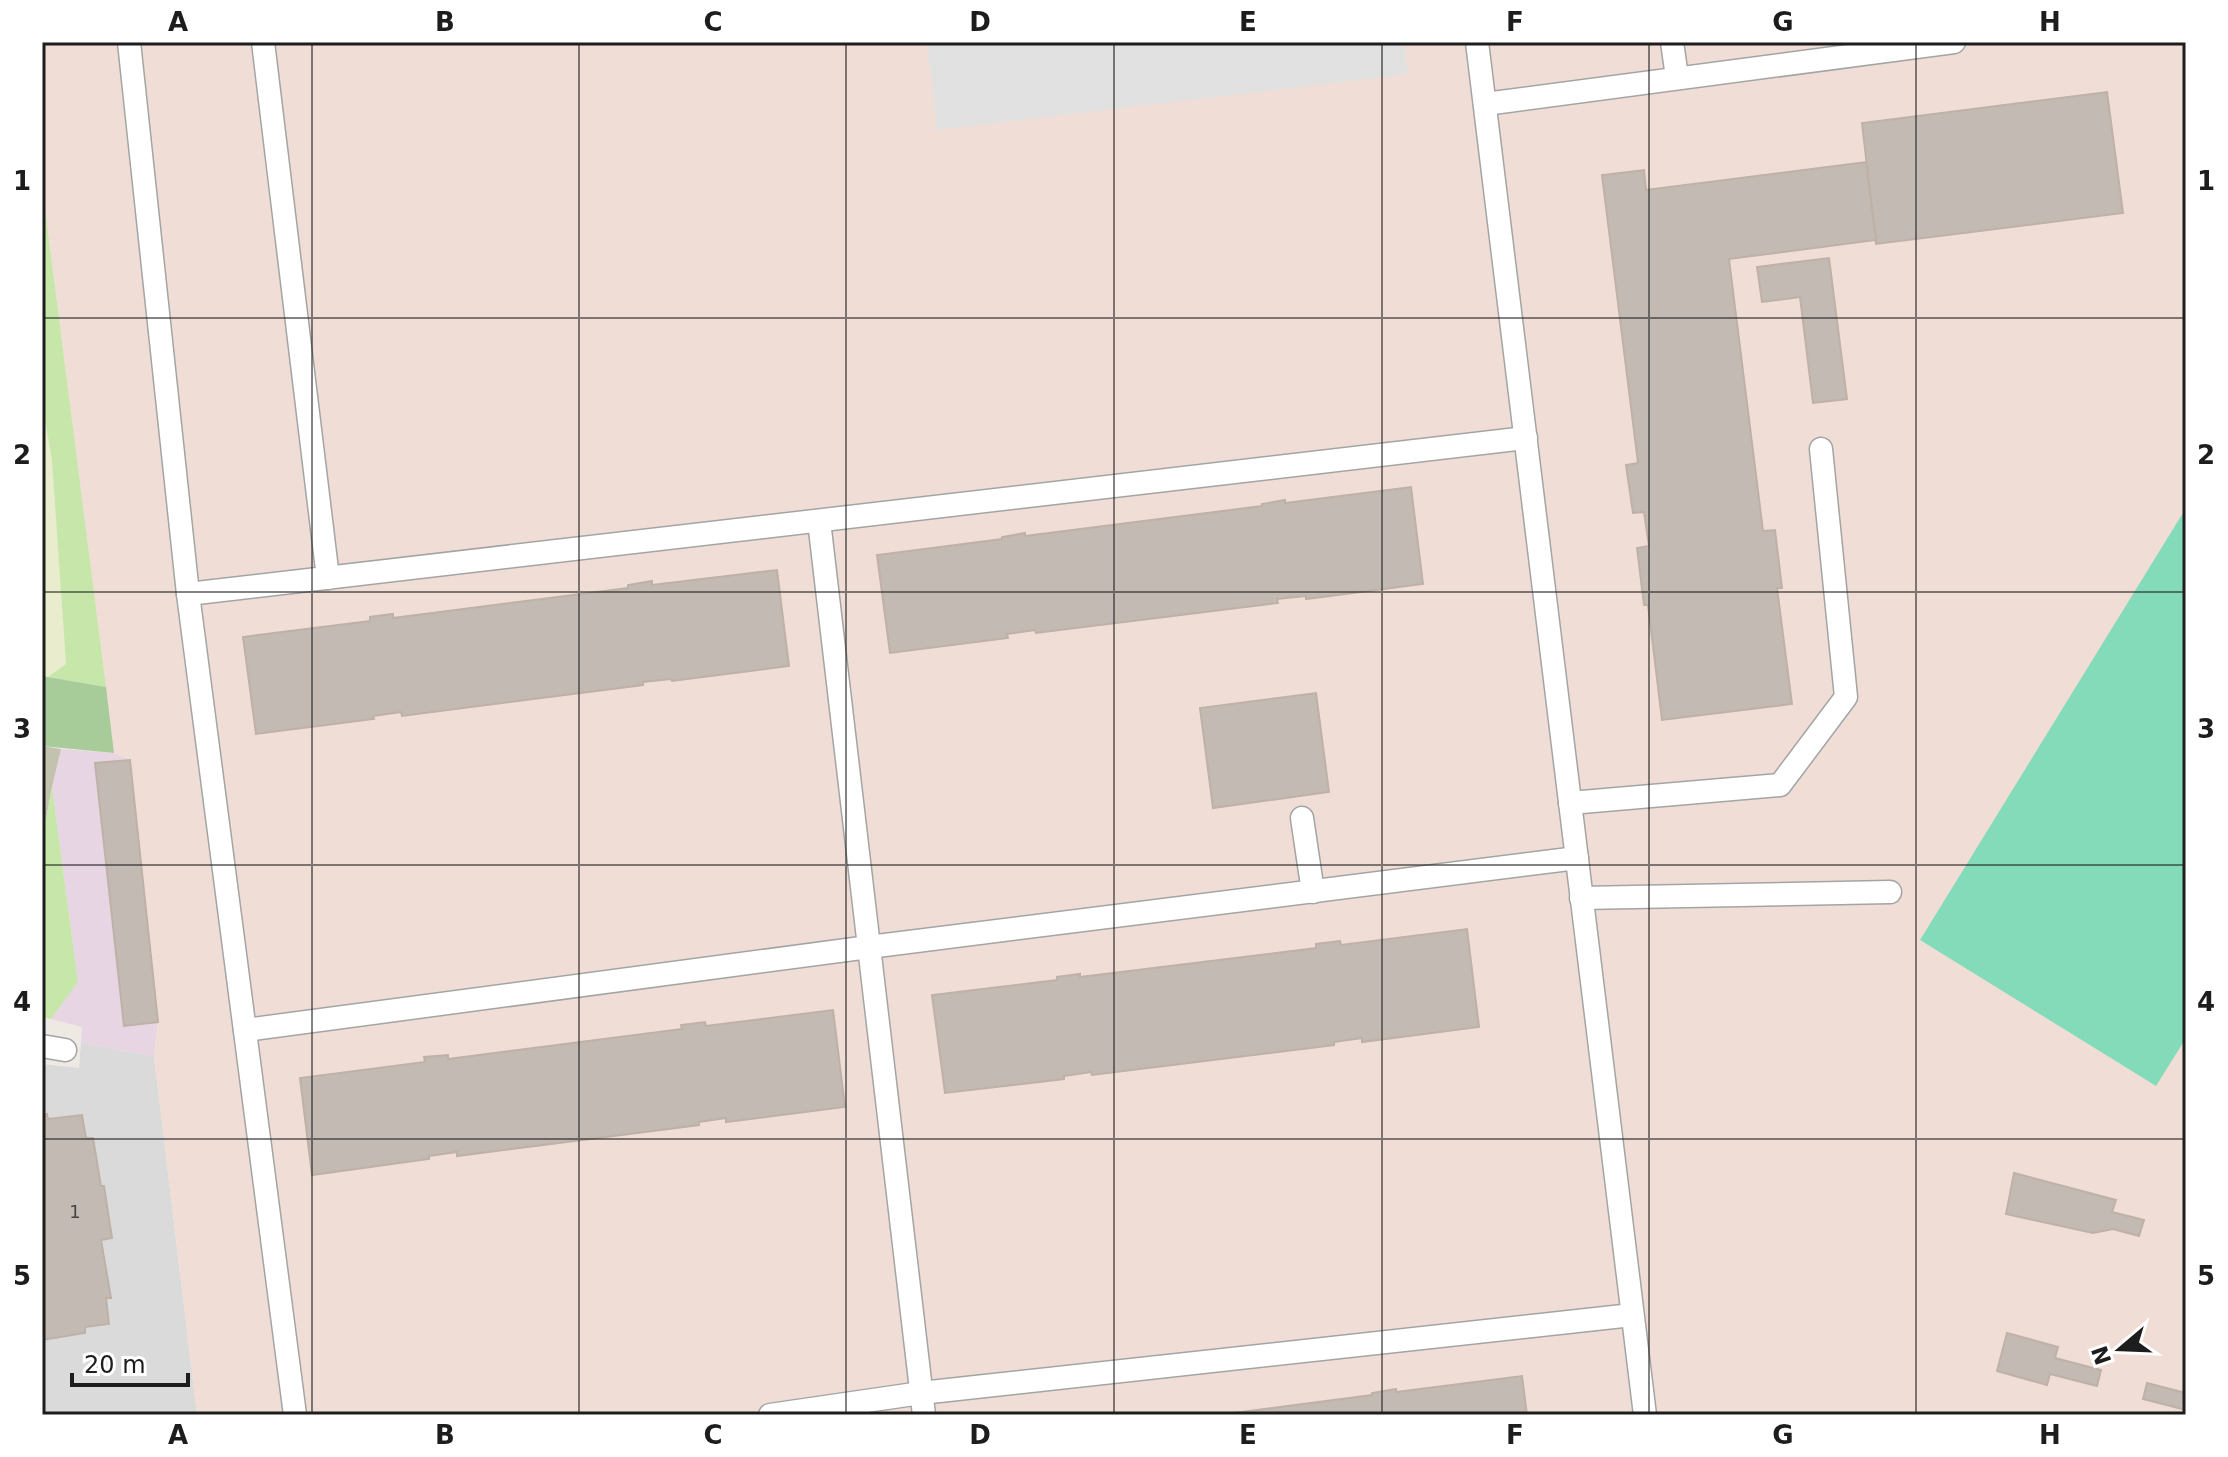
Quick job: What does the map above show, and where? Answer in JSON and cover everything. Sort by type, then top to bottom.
[{"type":"lane","points":[[129,42],[188,594],[295,1415]]},
{"type":"lane","points":[[263,42],[328,578]]},
{"type":"lane","points":[[1477,42],[1645,1415]]},
{"type":"lane","points":[[1672,42],[1677,77]]},
{"type":"lane","points":[[1485,104],[1954,42]]},
{"type":"lane","points":[[188,594],[1526,438]]},
{"type":"lane","points":[[1570,803],[1780,785],[1846,697],[1821,449]]},
{"type":"lane","points":[[819,521],[923,1404]]},
{"type":"lane","points":[[1302,818],[1313,892]]},
{"type":"lane","points":[[245,1030],[869,947],[1577,858]]},
{"type":"lane","points":[[1581,898],[1890,892]]},
{"type":"lane","points":[[42,1046],[65,1050]]},
{"type":"lane","points":[[770,1415],[923,1404],[1632,1315]]},
{"type":"shaded area","points":[[42,42],[2186,42],[2186,1415],[197,1415],[154,1056],[158,1022],[130,760],[114,753],[42,185]]},
{"type":"shaded area","points":[[927,42],[1404,42],[1408,74],[937,130]]},
{"type":"shaded area","points":[[42,401],[52,461],[66,664],[48,677],[42,676]]},
{"type":"shaded area","points":[[42,746],[61,749],[42,841]]},
{"type":"shaded area","points":[[61,749],[114,753],[130,760],[158,1022],[154,1056],[81,1043],[82,1027],[51,1019],[78,982],[52,787]]},
{"type":"shaded area","points":[[81,1043],[154,1056],[197,1415],[42,1415],[42,1064],[79,1068]]},
{"type":"green space","points":[[42,185],[106,687],[48,677],[66,664],[52,461],[42,401]]},
{"type":"green space","points":[[2186,508],[2186,1038],[2156,1086],[1920,940]]},
{"type":"green space","points":[[42,676],[106,687],[114,753],[42,746]]},
{"type":"green space","points":[[52,787],[78,982],[51,1019],[42,1017],[42,841]]},
{"type":"building","points":[[2107,92],[2123,213],[1876,244],[1862,123]]},
{"type":"building","points":[[1866,162],[1876,240],[1729,259],[1763,531],[1775,530],[1782,588],[1777,588],[1792,704],[1662,720],[1648,605],[1644,605],[1637,548],[1649,546],[1644,512],[1633,513],[1626,465],[1638,463],[1602,175],[1644,170],[1646,190]]},
{"type":"building","points":[[1829,258],[1847,399],[1813,403],[1800,297],[1762,302],[1757,267]]},
{"type":"building","points":[[1411,487],[1423,584],[1306,599],[1306,596],[1277,599],[1278,603],[1036,633],[1035,630],[1007,634],[1008,638],[890,653],[877,555],[1002,539],[1025,533],[1025,536],[1262,506],[1285,500],[1285,503]]},
{"type":"building","points":[[777,570],[789,666],[643,682],[643,685],[402,716],[401,712],[373,716],[374,719],[256,734],[243,637],[370,621],[370,617],[393,614],[393,618],[628,588],[628,585],[652,581],[652,585]]},
{"type":"building","points":[[1316,693],[1329,792],[1213,808],[1200,708]]},
{"type":"building","points":[[130,760],[158,1022],[124,1026],[95,763]]},
{"type":"building","points":[[1467,929],[1479,1027],[1362,1042],[1362,1038],[1334,1042],[1334,1045],[1092,1075],[1091,1072],[1064,1076],[1064,1079],[945,1093],[932,995],[1057,980],[1057,977],[1080,974],[1080,977],[1316,948],[1316,944],[1340,941],[1341,945]]},
{"type":"building","points":[[833,1010],[845,1107],[726,1122],[726,1118],[699,1122],[699,1125],[457,1156],[457,1152],[429,1156],[429,1159],[312,1175],[300,1078],[425,1062],[424,1057],[448,1055],[448,1059],[682,1029],[681,1025],[705,1022],[706,1026]]},
{"type":"building","points":[[47,1114],[48,1119],[82,1115],[86,1138],[93,1138],[112,1238],[101,1240],[111,1298],[106,1298],[109,1324],[85,1327],[85,1333],[42,1340],[42,1115]]},
{"type":"building","points":[[2014,1173],[2116,1200],[2112,1212],[2144,1220],[2139,1236],[2113,1229],[2093,1233],[2006,1214]]},
{"type":"building","points":[[2007,1333],[2058,1347],[2055,1358],[2101,1370],[2097,1386],[2050,1374],[2047,1385],[1997,1371]]},
{"type":"building","points":[[1522,1376],[1527,1415],[1218,1415],[1372,1395],[1396,1389],[1396,1392]]},
{"type":"building","points":[[2147,1383],[2186,1393],[2186,1410],[2143,1399]]}]
